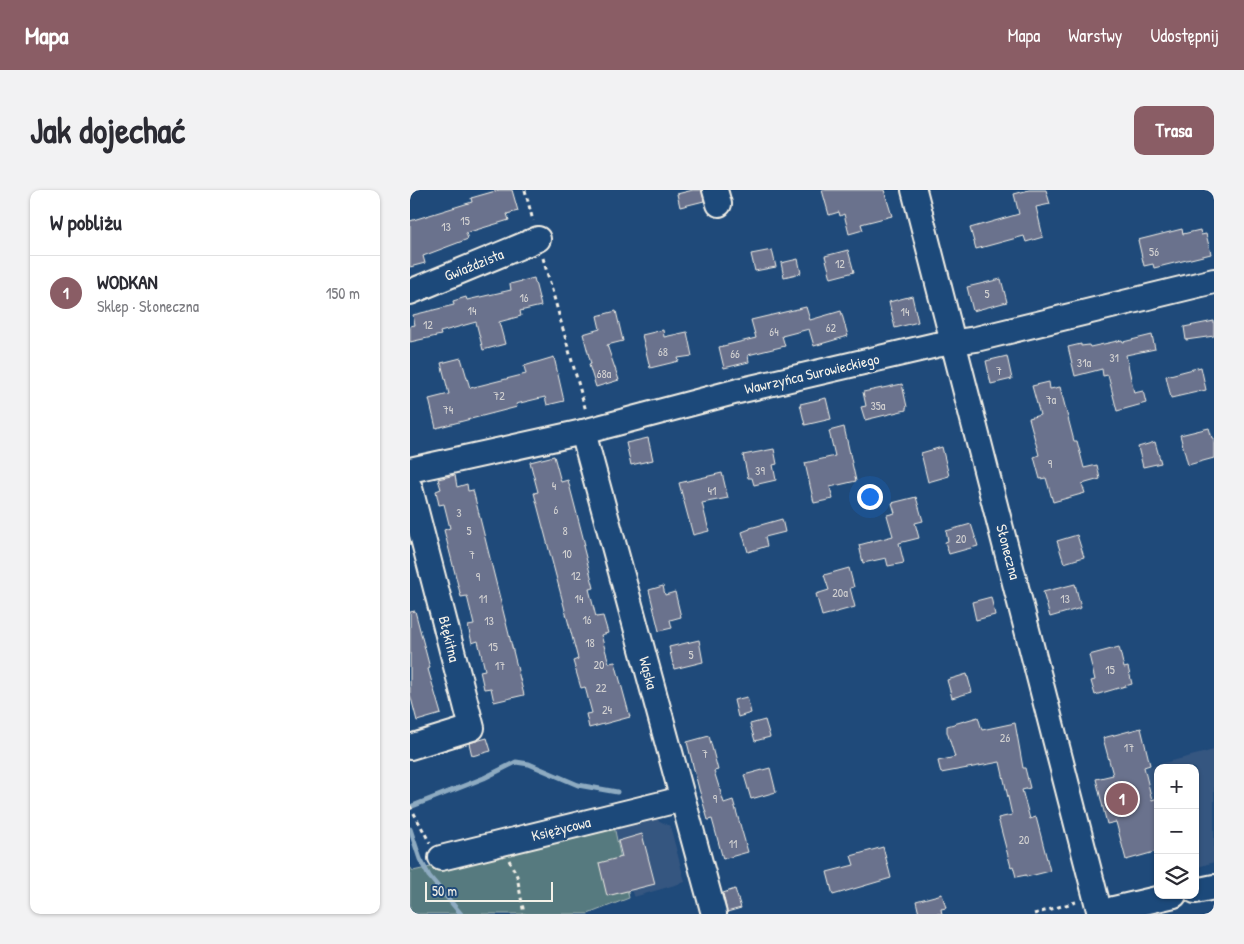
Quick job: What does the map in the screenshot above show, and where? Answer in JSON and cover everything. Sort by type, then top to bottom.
[{"type":"street","name":"Słoneczna","points":[[914,190],[1100,908]]},
{"type":"street","name":"Gwiaździsta","points":[[410,292],[538,239]]},
{"type":"street","name":"Wawrzyńca Surowieckiego","points":[[410,470],[584,422],[738,391],[985,336],[1214,281]]},
{"type":"street","name":"Wąska","points":[[584,422],[682,799],[714,914]]},
{"type":"street","name":"Błękitna","points":[[410,488],[472,728],[410,747]]},
{"type":"street","name":"Księżycowa","points":[[441,858],[682,799]]},
{"type":"street","points":[[1199,890],[1214,886]]},
{"type":"street","points":[[1100,908],[1114,908],[1156,899]]},
{"type":"path","points":[[525,190],[584,422]]},
{"type":"path","points":[[410,806],[432,848],[441,858]]},
{"type":"path","points":[[502,843],[517,876],[524,914]]},
{"type":"path","points":[[1034,914],[1100,908]]},
{"type":"shaded area","points":[[1214,750],[1214,862],[1199,867],[1199,764],[1160,764]]},
{"type":"shaded area","points":[[1154,766],[1154,804],[1145,768]]},
{"type":"shaded area","points":[[649,816],[670,826],[685,882],[634,897],[614,826]]},
{"type":"green space","points":[[614,826],[629,898],[588,914],[410,914],[410,867],[413,871]]},
{"type":"building","points":[[499,190],[512,190],[518,211],[507,214],[509,220],[466,233],[468,239],[423,256],[425,263],[410,267],[410,221],[472,202],[471,198]]},
{"type":"building","points":[[702,190],[704,201],[680,207],[677,194]]},
{"type":"building","points":[[822,190],[884,190],[892,216],[861,224],[863,230],[849,234],[844,214],[840,216],[839,212],[829,215]]},
{"type":"building","points":[[1029,190],[1046,190],[1050,204],[1036,207],[1043,237],[1026,242],[1024,236],[976,249],[970,228],[1019,214],[1014,194]]},
{"type":"building","points":[[1182,229],[1183,234],[1200,230],[1201,235],[1206,234],[1211,254],[1154,268],[1153,264],[1144,266],[1138,240]]},
{"type":"building","points":[[772,250],[776,267],[755,271],[751,254]]},
{"type":"building","points":[[848,250],[854,272],[831,278],[825,256]]},
{"type":"building","points":[[798,259],[801,273],[784,277],[781,263]]},
{"type":"building","points":[[534,278],[541,306],[520,311],[521,316],[499,322],[505,344],[483,350],[476,322],[440,332],[441,335],[410,342],[410,326],[415,325],[413,315],[454,305],[453,301],[466,297],[467,300],[511,290],[510,284]]},
{"type":"building","points":[[1001,279],[1007,302],[973,311],[967,287]]},
{"type":"building","points":[[912,296],[918,322],[895,328],[889,302]]},
{"type":"building","points":[[806,307],[810,320],[841,311],[848,336],[814,346],[809,329],[782,336],[785,346],[748,355],[749,362],[724,368],[719,347],[756,338],[751,320]]},
{"type":"building","points":[[616,311],[623,341],[607,345],[619,380],[596,387],[589,365],[591,364],[583,334],[600,329],[597,316]]},
{"type":"building","points":[[1214,321],[1214,336],[1186,340],[1184,327]]},
{"type":"building","points":[[663,330],[664,337],[687,332],[692,356],[678,358],[679,361],[650,368],[642,335]]},
{"type":"building","points":[[1152,335],[1155,349],[1126,355],[1134,393],[1143,391],[1146,403],[1117,411],[1108,375],[1103,376],[1102,369],[1075,376],[1068,347],[1081,344],[1081,346],[1089,345],[1090,347]]},
{"type":"building","points":[[1007,356],[1012,379],[991,384],[986,361]]},
{"type":"building","points":[[554,357],[564,401],[547,405],[545,397],[516,404],[517,407],[436,428],[429,399],[449,394],[441,363],[461,358],[470,388],[526,374],[524,366]]},
{"type":"building","points":[[1201,367],[1206,390],[1171,398],[1166,376]]},
{"type":"building","points":[[1049,382],[1050,389],[1060,387],[1074,441],[1077,441],[1084,468],[1097,465],[1100,479],[1082,484],[1085,493],[1053,502],[1046,478],[1040,479],[1034,457],[1039,455],[1029,418],[1040,415],[1032,386]]},
{"type":"building","points":[[902,384],[906,410],[865,420],[861,407],[866,406],[863,392]]},
{"type":"building","points":[[826,398],[831,419],[805,425],[800,404]]},
{"type":"building","points":[[844,427],[856,481],[830,487],[833,499],[814,503],[805,463],[835,456],[829,431]]},
{"type":"building","points":[[1209,428],[1212,438],[1214,438],[1214,458],[1188,465],[1180,435]]},
{"type":"building","points":[[648,438],[653,460],[631,465],[626,443]]},
{"type":"building","points":[[1155,442],[1161,463],[1143,467],[1138,447]]},
{"type":"building","points":[[942,447],[949,476],[928,482],[921,453]]},
{"type":"building","points":[[774,449],[777,464],[773,465],[776,480],[754,485],[752,478],[748,478],[743,455]]},
{"type":"building","points":[[554,456],[561,482],[568,480],[594,588],[589,589],[596,617],[603,616],[608,633],[601,635],[609,663],[615,662],[630,717],[589,728],[586,714],[592,713],[585,687],[581,688],[573,661],[578,659],[534,493],[538,492],[530,462]]},
{"type":"building","points":[[722,473],[728,498],[702,503],[709,531],[693,535],[679,483]]},
{"type":"building","points":[[455,475],[457,487],[467,484],[468,491],[473,490],[524,695],[494,702],[491,688],[484,689],[480,671],[485,670],[478,641],[472,643],[468,626],[474,625],[467,596],[461,597],[444,530],[450,528],[444,504],[439,505],[436,491],[441,489],[438,479]]},
{"type":"building","points":[[916,497],[923,521],[915,523],[919,538],[899,543],[904,563],[888,566],[886,558],[863,563],[859,545],[893,536],[887,515],[895,513],[892,503]]},
{"type":"building","points":[[782,519],[785,532],[765,537],[767,546],[748,552],[742,532]]},
{"type":"building","points":[[971,524],[978,546],[949,554],[945,542],[948,541],[946,531]]},
{"type":"building","points":[[1077,535],[1084,557],[1064,563],[1057,541]]},
{"type":"building","points":[[849,568],[854,587],[850,588],[855,607],[822,616],[816,594],[829,590],[824,575]]},
{"type":"building","points":[[1075,584],[1081,608],[1050,617],[1043,592]]},
{"type":"building","points":[[663,586],[665,595],[675,592],[681,617],[670,620],[672,628],[659,631],[649,590]]},
{"type":"building","points":[[991,597],[995,615],[976,620],[972,602]]},
{"type":"building","points":[[415,611],[430,668],[428,669],[441,714],[417,721],[410,694],[410,612]]},
{"type":"building","points":[[699,640],[703,662],[674,669],[669,647]]},
{"type":"building","points":[[1119,647],[1124,668],[1128,667],[1132,684],[1095,695],[1091,681],[1095,680],[1089,655]]},
{"type":"building","points":[[967,674],[972,692],[952,698],[947,680]]},
{"type":"building","points":[[747,697],[751,713],[738,717],[734,700]]},
{"type":"building","points":[[978,717],[982,730],[1015,723],[1023,768],[1025,768],[1030,788],[1022,790],[1030,819],[1036,817],[1050,871],[1026,877],[1026,875],[1016,877],[1013,866],[1011,867],[998,818],[1012,815],[1000,762],[941,773],[938,761],[955,757],[947,726]]},
{"type":"building","points":[[765,720],[770,737],[755,741],[750,724]]},
{"type":"building","points":[[1141,728],[1150,765],[1144,767],[1152,800],[1154,799],[1154,852],[1126,860],[1116,822],[1107,824],[1096,779],[1113,775],[1103,738]]},
{"type":"building","points":[[709,736],[718,770],[714,771],[724,803],[733,800],[748,852],[723,859],[712,819],[708,820],[687,742]]},
{"type":"building","points":[[487,738],[491,751],[472,756],[469,743]]},
{"type":"building","points":[[770,768],[776,792],[751,799],[744,775]]},
{"type":"building","points":[[642,834],[655,884],[607,896],[599,863],[622,857],[618,841]]},
{"type":"building","points":[[883,847],[891,878],[833,895],[827,872],[854,865],[851,856]]},
{"type":"building","points":[[735,889],[741,908],[727,912],[723,893]]},
{"type":"building","points":[[942,894],[946,908],[941,909],[942,914],[919,914],[916,901]]},
{"type":"waterway","points":[[410,807],[484,778],[516,762],[529,764],[578,785],[617,792]]},
{"type":"waterway","points":[[410,829],[420,859],[429,876],[461,914]]},
{"type":"place","name":"WODKAN","points":[[1122,799]]}]
